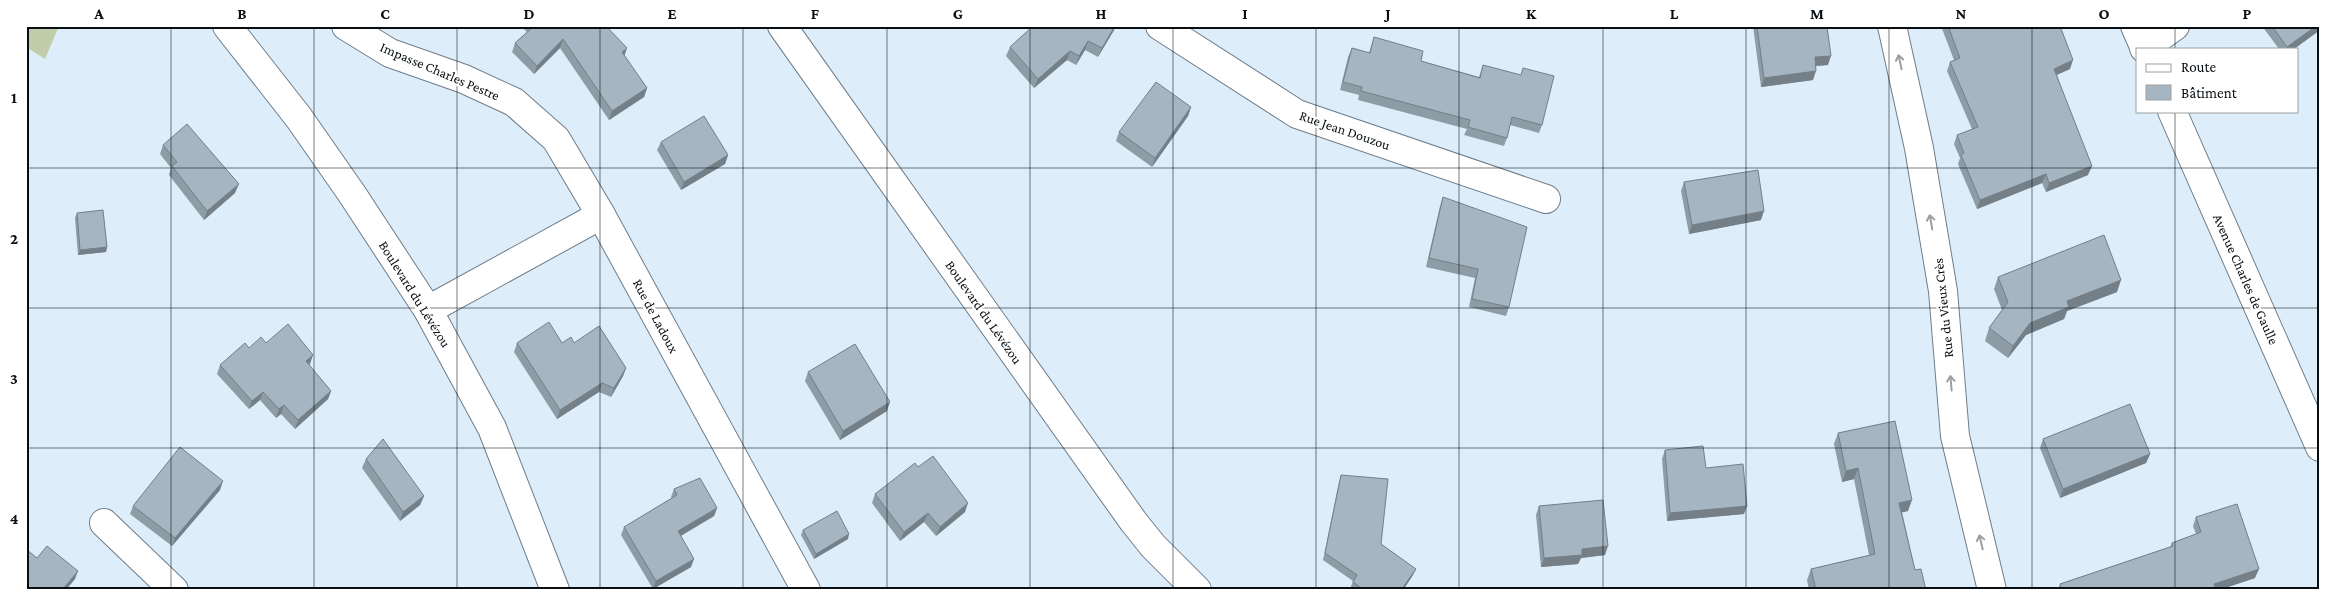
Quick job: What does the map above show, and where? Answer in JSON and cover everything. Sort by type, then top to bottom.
[{"type":"street","name":"Boulevard du Lévézou","points":[[227,26],[304,126],[352,194],[428,310],[492,428],[555,590]]},
{"type":"street","name":"Impasse Charles Pestre","points":[[346,26],[390,53],[464,78],[514,102],[556,140],[601,215]]},
{"type":"street","name":"Boulevard du Lévézou","points":[[782,26],[1133,521],[1152,546],[1197,590]]},
{"type":"street","name":"Rue Jean Douzou","points":[[1160,26],[1297,114],[1546,199]]},
{"type":"street","name":"Rue du Vieux Crès","points":[[1892,26],[1919,148],[1943,291],[1955,436],[1992,590]]},
{"type":"street","points":[[2135,26],[2144,48],[2175,26]]},
{"type":"street","name":"Avenue Charles de Gaulle","points":[[2172,112],[2320,447]]},
{"type":"street","points":[[428,310],[601,215]]},
{"type":"street","name":"Rue de Ladoux","points":[[601,215],[806,590]]},
{"type":"street","points":[[104,523],[174,590]]},
{"type":"green space","points":[[26,26],[59,26],[45,59],[26,47]]},
{"type":"building","points":[[532,26],[606,26],[627,48],[622,52],[647,88],[612,111],[563,39],[537,66],[515,43]]},
{"type":"building","points":[[1033,26],[1115,26],[1102,48],[1088,41],[1079,56],[1070,51],[1038,79],[1010,47]]},
{"type":"building","points":[[1757,26],[1827,26],[1831,56],[1815,57],[1816,71],[1764,78]]},
{"type":"building","points":[[1948,26],[2048,26],[2049,28],[2060,26],[2073,60],[2054,69],[2092,166],[2049,183],[2046,174],[1980,200],[1961,155],[1964,153],[1957,135],[1978,127],[1950,62],[1960,58]]},
{"type":"building","points":[[2272,26],[2316,26],[2287,47]]},
{"type":"building","points":[[1374,37],[1423,51],[1421,61],[1480,78],[1483,65],[1521,75],[1523,68],[1554,76],[1542,125],[1512,117],[1507,138],[1468,127],[1470,120],[1361,91],[1362,87],[1343,82],[1352,48],[1370,53]]},
{"type":"building","points":[[1156,82],[1191,107],[1155,158],[1119,132]]},
{"type":"building","points":[[704,116],[728,155],[684,182],[661,142]]},
{"type":"building","points":[[187,124],[239,184],[207,211],[172,166],[177,162],[163,145]]},
{"type":"building","points":[[1758,170],[1764,211],[1692,225],[1684,182]]},
{"type":"building","points":[[1443,197],[1527,227],[1509,307],[1472,299],[1478,269],[1429,258]]},
{"type":"building","points":[[103,210],[107,247],[80,250],[77,213]]},
{"type":"building","points":[[2104,235],[2121,280],[2067,301],[2069,307],[2030,323],[2013,346],[1989,328],[2008,302],[1998,277]]},
{"type":"building","points":[[549,322],[562,343],[571,337],[574,343],[599,326],[626,368],[614,388],[602,383],[560,410],[517,343]]},
{"type":"building","points":[[288,324],[313,355],[306,361],[331,391],[298,420],[284,405],[279,409],[263,392],[252,401],[220,365],[245,343],[249,348],[261,337],[266,343]]},
{"type":"building","points":[[855,344],[890,402],[843,431],[808,372]]},
{"type":"building","points":[[2130,404],[2150,454],[2063,489],[2043,439]]},
{"type":"building","points":[[1895,421],[1912,500],[1899,503],[1915,570],[1921,569],[1926,590],[1816,590],[1811,569],[1875,554],[1858,468],[1846,471],[1838,433]]},
{"type":"building","points":[[383,439],[424,496],[403,512],[366,459]]},
{"type":"building","points":[[1703,446],[1706,468],[1743,464],[1747,506],[1670,513],[1665,450]]},
{"type":"building","points":[[180,447],[223,481],[175,538],[133,506]]},
{"type":"building","points":[[933,456],[968,503],[940,527],[928,513],[904,532],[875,494],[915,463],[918,467]]},
{"type":"building","points":[[1341,475],[1388,479],[1381,544],[1416,569],[1401,590],[1364,590],[1353,582],[1357,575],[1325,553]]},
{"type":"building","points":[[700,478],[717,508],[678,531],[694,559],[656,581],[624,527],[677,495],[674,489]]},
{"type":"building","points":[[1603,500],[1608,546],[1582,549],[1582,555],[1544,558],[1539,506]]},
{"type":"building","points":[[2237,504],[2259,569],[2214,584],[2216,590],[2062,590],[2060,584],[2173,546],[2172,543],[2201,532],[2196,517]]},
{"type":"building","points":[[837,511],[849,534],[816,554],[803,530]]},
{"type":"building","points":[[47,546],[78,571],[62,590],[26,590],[26,549],[37,558]]}]
